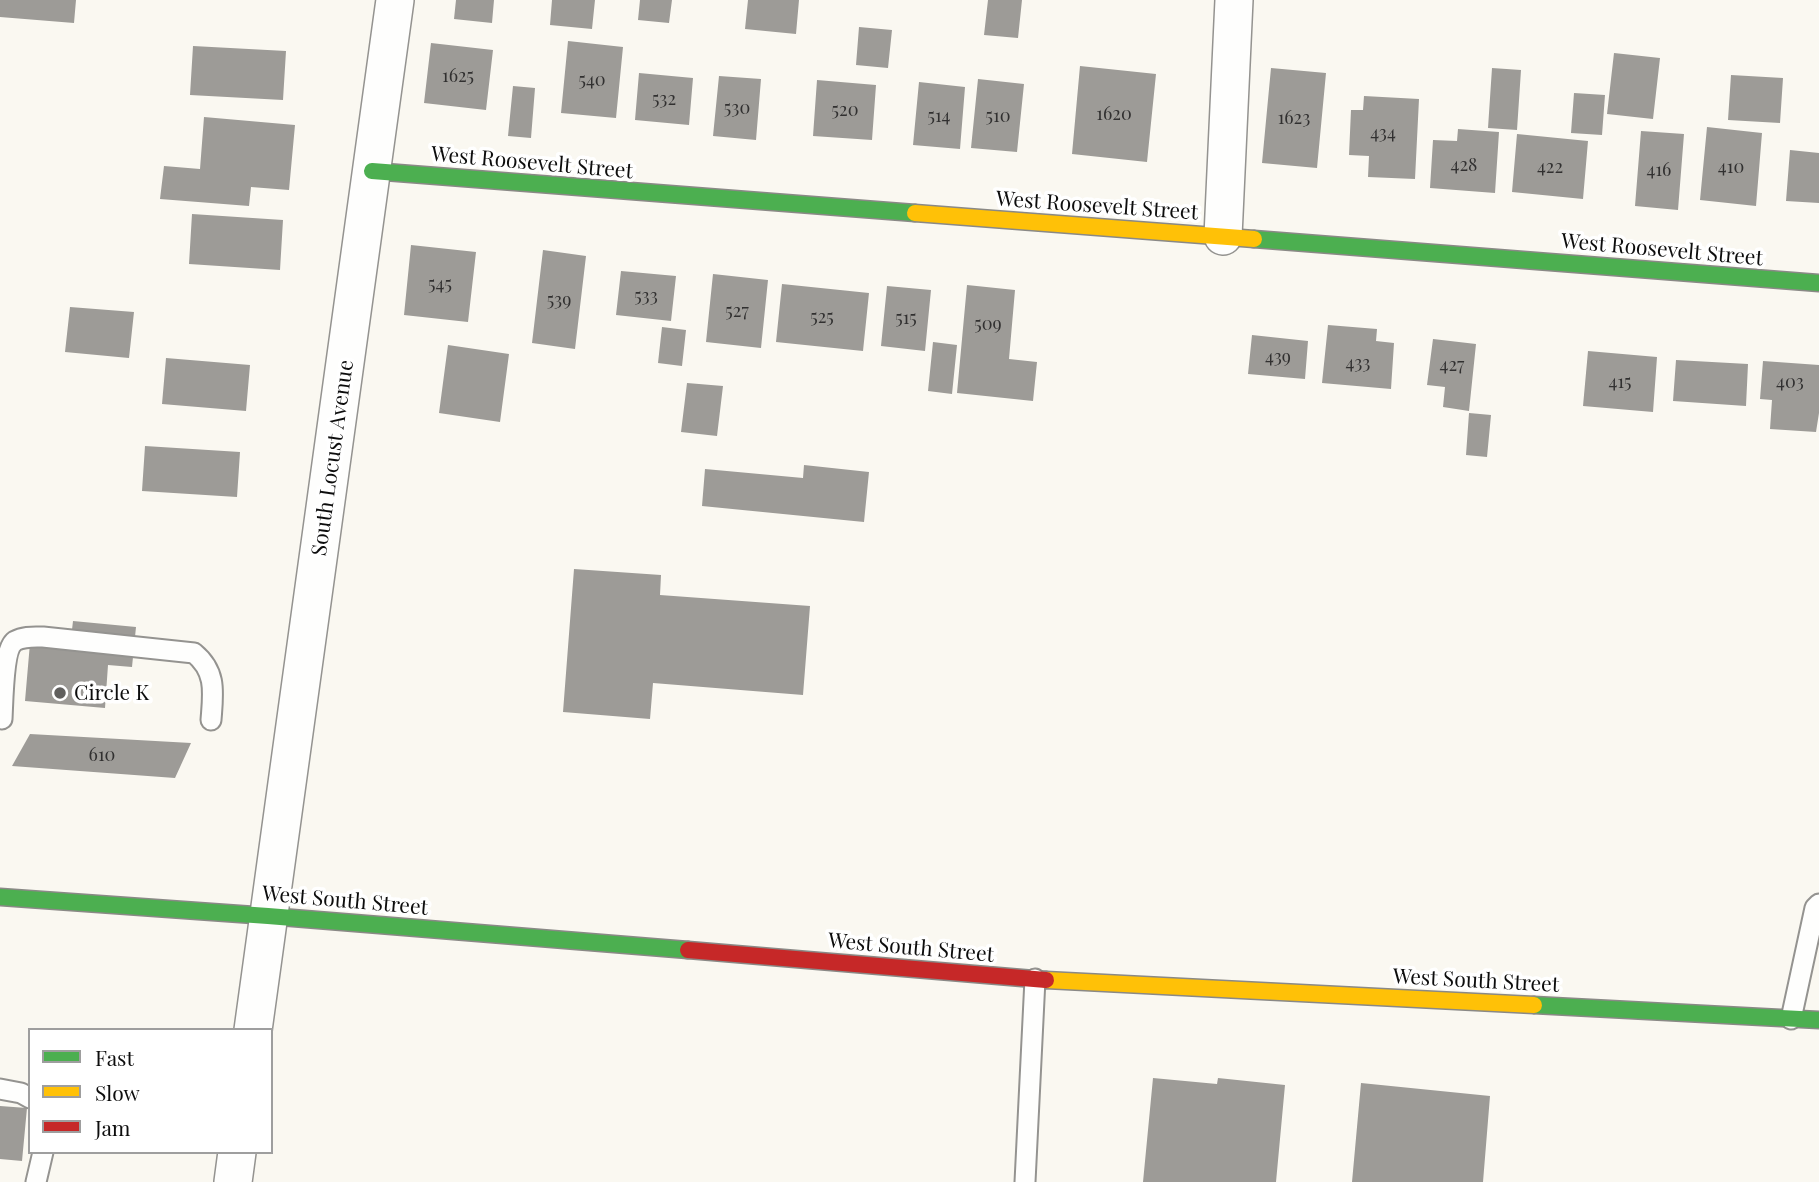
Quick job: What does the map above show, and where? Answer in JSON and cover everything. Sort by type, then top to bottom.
[{"type":"main road","name":"West Roosevelt Street","points":[[372,171],[1819,283]]},
{"type":"main road","name":"West South Street","points":[[0,897],[268,916],[1035,979],[1819,1020]]},
{"type":"street","name":"South Locust Avenue","points":[[253,1028],[395,0]]},
{"type":"street","points":[[1223,236],[1234,0]]},
{"type":"street","points":[[233,1182],[237,1154]]},
{"type":"lane","points":[[2,719],[10,648],[13,642],[25,637],[43,637],[194,653],[205,662],[212,678],[211,720]]},
{"type":"lane","points":[[1791,1018],[1815,908],[1819,904]]},
{"type":"lane","points":[[1025,1182],[1035,979]]},
{"type":"lane","points":[[0,1089],[28,1097]]},
{"type":"lane","points":[[36,1182],[43,1154]]},
{"type":"building","points":[[0,0],[76,0],[74,23],[0,17]]},
{"type":"building","points":[[456,0],[494,0],[492,23],[454,19]]},
{"type":"building","points":[[552,0],[595,0],[592,29],[550,25]]},
{"type":"building","points":[[640,0],[672,0],[669,23],[638,20]]},
{"type":"building","points":[[748,0],[799,0],[796,34],[745,29]]},
{"type":"building","points":[[988,0],[1022,0],[1018,38],[984,35]]},
{"type":"building","points":[[859,27],[892,30],[888,68],[856,65]]},
{"type":"building","points":[[568,41],[623,47],[616,118],[561,113]]},
{"type":"building","points":[[431,43],[493,50],[486,110],[424,103]]},
{"type":"building","points":[[193,46],[286,51],[283,100],[190,95]]},
{"type":"building","points":[[1614,53],[1660,58],[1653,119],[1607,114]]},
{"type":"building","points":[[1080,66],[1156,74],[1147,162],[1072,154]]},
{"type":"building","points":[[1271,68],[1326,73],[1317,168],[1262,163]]},
{"type":"building","points":[[1492,68],[1521,70],[1517,130],[1488,128]]},
{"type":"building","points":[[639,73],[693,78],[689,125],[635,120]]},
{"type":"building","points":[[1731,75],[1783,78],[1780,123],[1728,120]]},
{"type":"building","points":[[719,76],[761,79],[756,140],[713,136]]},
{"type":"building","points":[[978,79],[1024,84],[1017,152],[971,148]]},
{"type":"building","points":[[817,80],[876,85],[872,140],[813,136]]},
{"type":"building","points":[[919,82],[965,87],[960,149],[913,145]]},
{"type":"building","points":[[513,86],[535,88],[531,138],[508,136]]},
{"type":"building","points":[[1574,93],[1605,95],[1602,135],[1571,133]]},
{"type":"building","points":[[1364,96],[1419,99],[1415,179],[1368,177],[1369,156],[1349,155],[1351,110],[1363,110]]},
{"type":"building","points":[[204,117],[295,125],[289,190],[251,187],[249,206],[160,199],[164,166],[200,169]]},
{"type":"building","points":[[1707,127],[1762,133],[1756,206],[1700,200]]},
{"type":"building","points":[[1458,129],[1499,132],[1495,193],[1430,188],[1433,140],[1457,141]]},
{"type":"building","points":[[1641,131],[1684,134],[1678,210],[1635,206]]},
{"type":"building","points":[[1517,134],[1588,141],[1583,199],[1512,192]]},
{"type":"building","points":[[1790,150],[1819,153],[1819,203],[1786,201]]},
{"type":"building","points":[[192,214],[283,220],[280,270],[189,264]]},
{"type":"building","points":[[411,245],[476,252],[468,322],[404,315]]},
{"type":"building","points":[[543,250],[586,256],[575,349],[532,343]]},
{"type":"building","points":[[621,271],[676,276],[671,321],[616,315]]},
{"type":"building","points":[[713,274],[768,280],[761,348],[706,342]]},
{"type":"building","points":[[782,284],[869,293],[863,351],[776,342]]},
{"type":"building","points":[[967,285],[1015,290],[1009,359],[1037,362],[1033,401],[957,393]]},
{"type":"building","points":[[887,286],[931,290],[925,351],[881,346]]},
{"type":"building","points":[[70,307],[134,312],[129,358],[65,352]]},
{"type":"building","points":[[1328,325],[1377,329],[1376,341],[1394,343],[1391,389],[1322,383]]},
{"type":"building","points":[[662,327],[686,330],[682,366],[658,363]]},
{"type":"building","points":[[1252,335],[1308,341],[1305,379],[1248,374]]},
{"type":"building","points":[[1433,339],[1476,344],[1469,411],[1443,407],[1445,387],[1427,385]]},
{"type":"building","points":[[933,342],[957,345],[952,394],[928,391]]},
{"type":"building","points":[[448,345],[509,354],[500,422],[439,413]]},
{"type":"building","points":[[1588,351],[1657,357],[1653,412],[1583,406]]},
{"type":"building","points":[[166,358],[250,365],[246,411],[162,404]]},
{"type":"building","points":[[1676,360],[1748,364],[1746,406],[1673,401]]},
{"type":"building","points":[[1763,361],[1819,365],[1819,413],[1816,432],[1770,429],[1772,400],[1760,399]]},
{"type":"building","points":[[687,383],[723,386],[717,436],[681,432]]},
{"type":"building","points":[[1469,413],[1491,415],[1487,457],[1466,455]]},
{"type":"building","points":[[145,446],[240,452],[237,497],[142,491]]},
{"type":"building","points":[[804,465],[869,472],[864,522],[702,506],[705,469],[803,478]]},
{"type":"building","points":[[574,569],[661,575],[660,595],[810,606],[803,695],[653,683],[650,719],[563,712]]},
{"type":"building","points":[[73,621],[136,627],[132,667],[108,665],[105,708],[25,701],[30,643],[70,647]]},
{"type":"building","name":"Circle K","points":[[30,734],[191,743],[175,778],[12,766]]},
{"type":"building","points":[[1153,1078],[1217,1084],[1218,1078],[1285,1085],[1276,1182],[1143,1182]]},
{"type":"building","points":[[1361,1083],[1490,1096],[1483,1182],[1352,1182]]},
{"type":"building","points":[[0,1106],[27,1108],[22,1161],[0,1159]]},
{"type":"traffic: fast","points":[[372,171],[915,213]]},
{"type":"traffic: fast","points":[[1254,239],[1819,283]]},
{"type":"traffic: fast","points":[[0,897],[688,950]]},
{"type":"traffic: fast","points":[[1534,1005],[1819,1020]]},
{"type":"traffic: slow","points":[[915,213],[1254,239]]},
{"type":"traffic: slow","points":[[1046,980],[1534,1005]]},
{"type":"traffic: jam","points":[[688,950],[1046,980]]},
{"type":"place","name":"Circle K","points":[[60,693]]}]
